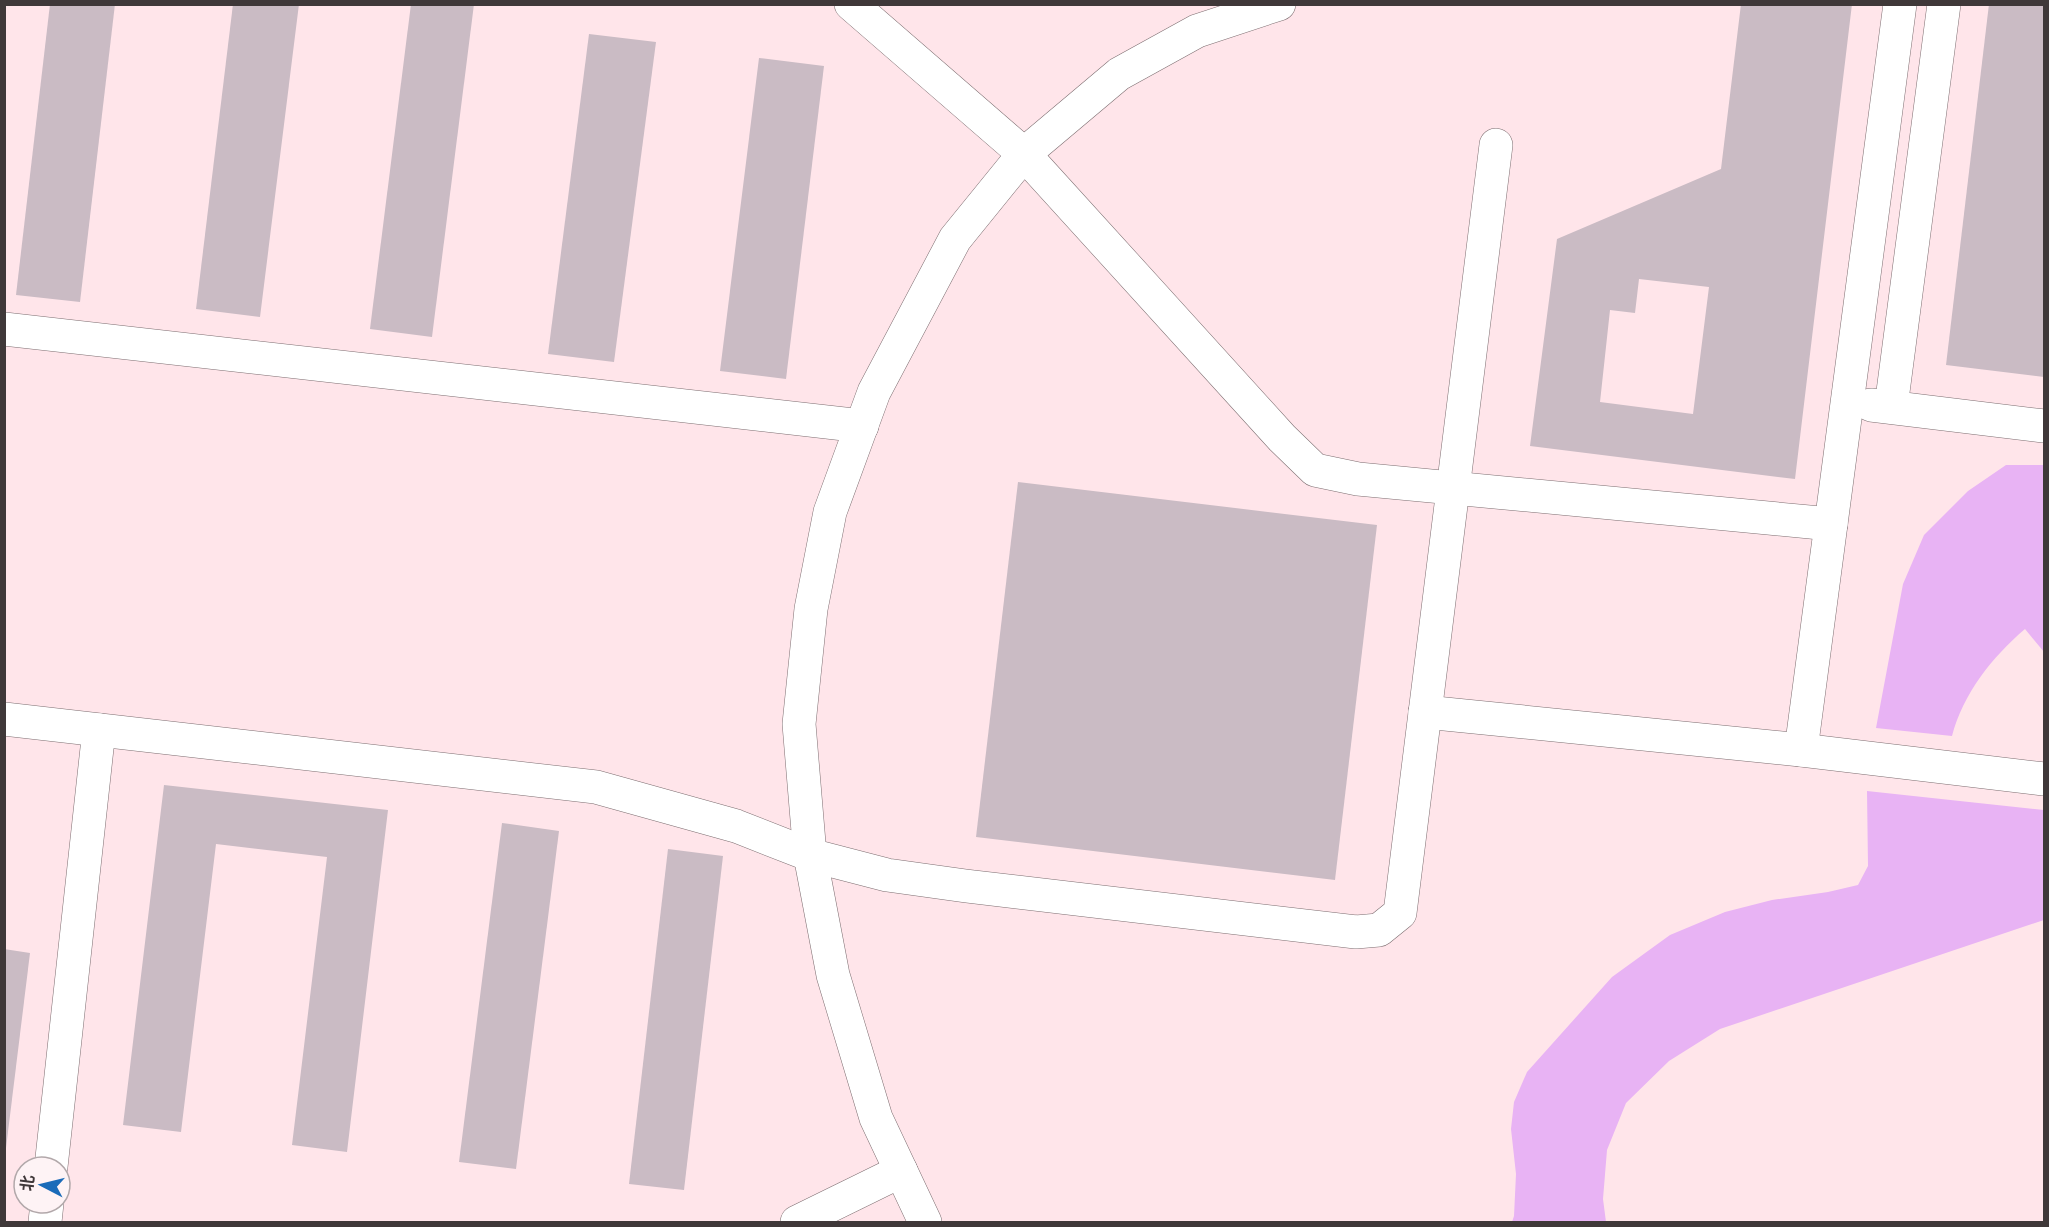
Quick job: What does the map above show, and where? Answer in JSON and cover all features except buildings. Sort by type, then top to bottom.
[{"type":"lane","points":[[925,1222],[876,1118],[833,975],[810,855],[800,724],[811,609],[830,512],[874,392],[955,239],[1024,154],[1119,74],[1197,31],[1279,4]]},
{"type":"lane","points":[[1801,750],[1900,4]]},
{"type":"lane","points":[[1892,407],[1944,4]]},
{"type":"lane","points":[[857,7],[1024,154],[1282,438],[1315,470],[1358,479],[1831,524]]},
{"type":"lane","points":[[4,719],[596,787],[736,826],[810,855],[887,875],[1356,932],[1379,930],[1400,913],[1496,145]]},
{"type":"lane","points":[[4,329],[862,426]]},
{"type":"lane","points":[[1847,402],[2044,426]]},
{"type":"lane","points":[[1425,712],[1801,750],[2044,779]]},
{"type":"lane","points":[[52,1155],[99,730]]},
{"type":"lane","points":[[797,1222],[901,1171]]},
{"type":"shaded area","points":[[5,5],[2044,5],[2044,1222],[5,1222]]},
{"type":"shaded area","points":[[2006,465],[2044,465],[2044,652],[2025,629],[1980,677],[1963,706],[1952,736],[1876,728],[1903,584],[1924,535],[1968,491]]},
{"type":"shaded area","points":[[1867,791],[2044,810],[2044,920],[1720,1029],[1669,1061],[1626,1103],[1607,1150],[1603,1199],[1606,1222],[1512,1222],[1516,1174],[1511,1129],[1514,1102],[1527,1072],[1612,977],[1670,935],[1725,912],[1772,900],[1858,885],[1868,866]]}]
